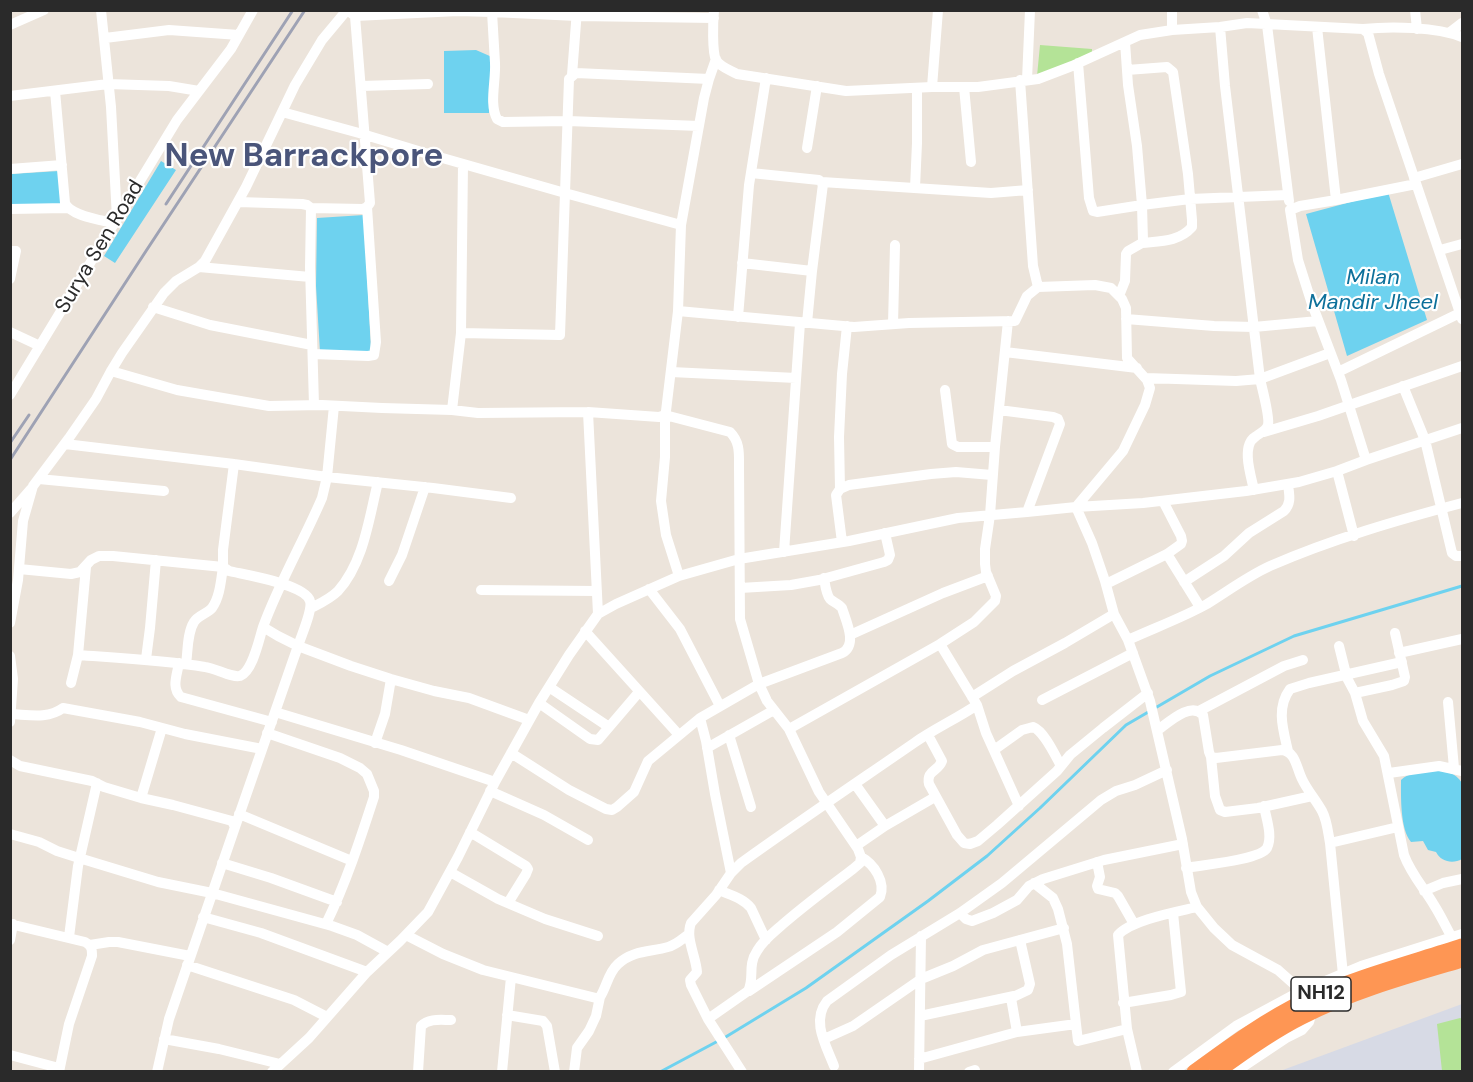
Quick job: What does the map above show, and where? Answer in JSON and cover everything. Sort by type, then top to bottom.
[{"type":"highway","name":"NH12","points":[[1194,1071],[1248,1032],[1343,979],[1459,945]]},
{"type":"highway","name":"NH12","points":[[1216,1071],[1277,1030],[1459,945]]},
{"type":"street","points":[[10,25],[44,10]]},
{"type":"street","points":[[56,91],[67,208],[85,216],[115,221],[114,144],[101,10]]},
{"type":"street","name":"Surya Sen Road","points":[[10,395],[177,120],[231,49],[252,10]]},
{"type":"street","points":[[932,87],[938,10]]},
{"type":"street","points":[[1029,10],[1023,80],[1033,266],[1038,287]]},
{"type":"street","points":[[1172,10],[1173,30]]},
{"type":"street","points":[[1263,10],[1267,25],[1298,260],[1338,372],[1366,460]]},
{"type":"street","points":[[1415,10],[1417,29]]},
{"type":"street","points":[[153,307],[210,325],[312,350],[374,355],[376,342],[367,207],[370,203],[361,86],[350,12]]},
{"type":"street","points":[[10,513],[65,444],[153,307],[176,281],[205,261],[246,187],[296,85],[322,40],[350,12],[714,14],[716,59],[709,79],[699,126],[681,225],[678,311],[664,415],[665,457],[662,501],[666,535],[680,576]]},
{"type":"street","points":[[492,12],[495,64],[494,114],[497,119],[503,122],[568,121],[699,126]]},
{"type":"street","points":[[461,333],[560,334],[569,79],[572,75],[577,13]]},
{"type":"street","points":[[716,59],[722,66],[737,74],[846,91],[978,87],[1038,78],[1140,35],[1247,23],[1363,29],[1387,27],[1449,33],[1462,37]]},
{"type":"street","points":[[1449,33],[1462,23]]},
{"type":"street","points":[[1220,27],[1260,379],[1268,418],[1268,426],[1263,432]]},
{"type":"street","points":[[1317,27],[1336,200]]},
{"type":"street","points":[[1338,372],[1462,315],[1379,75],[1368,33],[1363,29]]},
{"type":"street","points":[[105,38],[169,30],[239,35]]},
{"type":"street","points":[[1125,42],[1142,204],[1142,243]]},
{"type":"street","points":[[1078,63],[1089,198],[1093,211],[1190,199],[1288,195]]},
{"type":"street","points":[[1119,296],[1125,281],[1128,251],[1142,243],[1184,236],[1191,227],[1188,174],[1173,72],[1167,67],[1127,70]]},
{"type":"street","points":[[572,75],[576,73],[709,79]]},
{"type":"street","points":[[738,317],[751,173],[766,78]]},
{"type":"street","points":[[10,96],[108,84],[161,85],[199,91]]},
{"type":"street","points":[[361,86],[428,84]]},
{"type":"street","points":[[807,148],[817,86]]},
{"type":"street","points":[[964,87],[970,162]]},
{"type":"street","points":[[915,188],[917,88]]},
{"type":"street","points":[[282,112],[681,225]]},
{"type":"street","points":[[452,410],[461,333],[464,164]]},
{"type":"street","points":[[1290,210],[1415,181],[1462,164]]},
{"type":"street","points":[[10,169],[62,165]]},
{"type":"street","points":[[751,173],[822,182],[991,193],[1028,190]]},
{"type":"street","points":[[784,552],[796,378],[822,182]]},
{"type":"street","points":[[238,202],[307,204],[311,208],[363,209],[367,207]]},
{"type":"street","points":[[10,209],[67,208]]},
{"type":"street","points":[[311,208],[310,277],[314,405]]},
{"type":"street","points":[[893,324],[895,244]]},
{"type":"street","points":[[1440,250],[1462,244]]},
{"type":"street","points":[[10,251],[16,251],[10,279]]},
{"type":"street","points":[[742,262],[812,271]]},
{"type":"street","points":[[199,267],[310,277]]},
{"type":"street","points":[[678,311],[847,326],[1015,321],[1027,296],[1038,287],[1095,285],[1112,288],[1126,308],[1127,358],[1146,378],[1150,388],[1145,405],[1123,451],[1076,507]]},
{"type":"street","points":[[1126,319],[1254,327],[1318,321]]},
{"type":"street","points":[[789,729],[940,644],[974,621],[995,601],[996,596],[985,564],[1008,321]]},
{"type":"street","points":[[842,542],[837,495],[840,489],[839,437],[847,326]]},
{"type":"street","points":[[10,332],[40,346]]},
{"type":"street","points":[[1005,352],[1137,368]]},
{"type":"street","points":[[1146,378],[1236,381],[1260,379],[1330,353]]},
{"type":"street","points":[[1254,490],[1247,448],[1253,437],[1462,366]]},
{"type":"street","points":[[111,370],[177,390],[269,406],[314,405],[478,413],[588,412],[659,417],[664,415],[730,432],[735,437],[739,455],[740,619],[759,684],[767,701],[789,729],[819,792],[861,857],[872,864],[876,870],[881,881],[882,893],[837,932],[708,1019]]},
{"type":"street","points":[[671,372],[796,378]]},
{"type":"street","points":[[1403,386],[1425,440],[1452,553],[1462,556]]},
{"type":"street","points":[[945,390],[952,444],[958,447],[995,447]]},
{"type":"street","points":[[78,655],[146,659],[209,667],[233,676],[240,676],[245,672],[252,662],[263,627],[282,582],[322,498],[327,477],[334,406]]},
{"type":"street","points":[[999,410],[1053,417],[1058,419],[1060,424],[1027,512]]},
{"type":"street","points":[[588,412],[598,614]]},
{"type":"street","points":[[164,1039],[219,1049],[276,1068],[309,1038],[367,972],[428,912],[538,703],[598,614],[616,604],[680,576],[739,559],[842,542],[958,518],[1163,501],[1299,482],[1462,428]]},
{"type":"street","points":[[65,444],[511,498]]},
{"type":"street","points":[[234,464],[223,550],[223,567],[217,599],[212,609],[194,622],[175,687],[176,692],[181,697],[375,743],[493,787],[588,840]]},
{"type":"street","points":[[1337,471],[1354,536]]},
{"type":"street","points":[[840,489],[931,474],[956,472],[992,475]]},
{"type":"street","points":[[310,608],[328,599],[338,590],[350,573],[363,543],[378,482]]},
{"type":"street","points":[[36,483],[164,491]]},
{"type":"street","points":[[10,623],[19,569],[23,521],[36,483]]},
{"type":"street","points":[[1184,582],[1224,556],[1250,533],[1289,506],[1288,484]]},
{"type":"street","points":[[389,581],[402,555],[425,487]]},
{"type":"street","points":[[1106,584],[1178,547],[1182,541],[1181,536],[1163,501]]},
{"type":"street","points":[[1128,640],[1200,607],[1268,567],[1328,544],[1462,503]]},
{"type":"street","points":[[1076,507],[1092,543],[1114,614],[1128,640],[1149,697],[1183,844],[1191,892],[1197,907],[1232,945],[1278,970],[1301,991]]},
{"type":"street","points":[[740,588],[791,585],[888,560],[890,555],[885,533]]},
{"type":"street","points":[[1167,554],[1200,607]]},
{"type":"street","points":[[19,569],[71,574],[80,572],[91,560],[99,556],[223,567],[229,571],[282,582],[305,594],[310,600],[310,608],[298,646],[169,1019],[157,1071]]},
{"type":"street","points":[[146,659],[156,560]]},
{"type":"street","points":[[71,682],[78,655],[86,567]]},
{"type":"street","points":[[850,635],[988,576]]},
{"type":"street","points":[[511,753],[569,790],[612,810],[634,792],[648,761],[700,718],[759,684],[847,651],[851,643],[842,608],[828,596],[824,578]]},
{"type":"street","points":[[650,589],[680,629],[720,706]]},
{"type":"street","points":[[481,590],[597,591]]},
{"type":"street","points":[[742,1071],[708,1019],[693,991],[690,980],[697,972],[688,928],[731,873],[741,863],[817,808],[928,735],[1012,671],[1114,614]]},
{"type":"street","points":[[263,627],[298,646],[351,666],[434,691],[469,698],[529,720]]},
{"type":"street","points":[[585,631],[679,735]]},
{"type":"street","points":[[1356,693],[1400,684],[1404,681],[1395,633]]},
{"type":"street","points":[[1288,751],[1281,713],[1288,691],[1295,686],[1346,674],[1462,639]]},
{"type":"street","points":[[940,644],[974,701],[1019,806]]},
{"type":"street","points":[[1339,646],[1346,674],[1356,693],[1363,721],[1384,756],[1404,855],[1409,868],[1459,945]]},
{"type":"street","points":[[1042,700],[1133,653]]},
{"type":"street","points":[[10,656],[13,679],[11,718],[41,716],[56,713],[63,708],[262,748]]},
{"type":"street","points":[[1157,726],[1188,711],[1199,711],[1284,666],[1303,660]]},
{"type":"street","points":[[375,743],[385,714],[391,679]]},
{"type":"street","points":[[549,687],[609,727]]},
{"type":"street","points":[[538,703],[590,739],[598,740],[639,692]]},
{"type":"street","points":[[928,735],[942,761],[928,779],[935,798],[957,835],[964,843],[970,844],[978,841],[1019,806],[1087,741],[1149,697]]},
{"type":"street","points":[[1389,773],[1439,765],[1458,770],[1448,702]]},
{"type":"street","points":[[707,748],[774,710]]},
{"type":"street","points":[[1199,711],[1203,715],[1215,796],[1221,810],[1225,812],[1312,796]]},
{"type":"street","points":[[700,718],[731,873]]},
{"type":"street","points":[[994,750],[1022,730],[1033,727],[1042,734],[1061,766]]},
{"type":"street","points":[[141,798],[162,728]]},
{"type":"street","points":[[267,734],[340,758],[360,768],[367,774],[374,791],[352,861],[326,924]]},
{"type":"street","points":[[729,735],[751,807]]},
{"type":"street","points":[[1173,1071],[1236,1026],[1301,991],[1343,979],[1330,843],[1323,812],[1302,779],[1293,755],[1282,750],[1211,757]]},
{"type":"street","points":[[10,760],[20,766],[76,777],[141,798],[232,821],[235,827]]},
{"type":"street","points":[[834,1066],[820,1028],[820,1016],[827,1001],[891,955],[960,913],[1002,883],[1101,800],[1116,791],[1167,770]]},
{"type":"street","points":[[69,937],[80,858],[97,783]]},
{"type":"street","points":[[855,784],[885,826]]},
{"type":"street","points":[[856,846],[885,826],[935,798]]},
{"type":"street","points":[[1186,868],[1244,859],[1266,850],[1269,832],[1264,806]]},
{"type":"street","points":[[239,814],[352,861]]},
{"type":"street","points":[[1330,843],[1398,827]]},
{"type":"street","points":[[470,832],[524,863],[528,869],[508,903]]},
{"type":"street","points":[[10,834],[158,882],[212,893],[326,924],[357,935],[388,952]]},
{"type":"street","points":[[960,913],[969,921],[993,913],[1017,900],[1034,883],[1063,872],[1097,862],[1183,844]]},
{"type":"street","points":[[748,991],[752,985],[753,958],[758,949],[806,904],[854,869],[860,863],[861,857]]},
{"type":"street","points":[[1097,862],[1100,877],[1098,889],[1118,896],[1134,924]]},
{"type":"street","points":[[222,863],[336,902]]},
{"type":"street","points":[[450,872],[498,899],[545,919],[598,936]]},
{"type":"street","points":[[1424,891],[1443,883],[1462,879]]},
{"type":"street","points":[[1034,883],[1053,898],[1064,928],[1078,1041],[1127,1029]]},
{"type":"street","points":[[719,890],[741,899],[751,908],[766,940]]},
{"type":"street","points":[[1137,1071],[1127,1029],[1118,935],[1134,924],[1197,907]]},
{"type":"street","points":[[1124,1003],[1181,992],[1173,913]]},
{"type":"street","points":[[203,917],[261,933],[367,972]]},
{"type":"street","points":[[10,940],[12,924],[69,937],[90,945],[100,942],[118,942],[188,961],[294,1000],[327,1017]]},
{"type":"street","points":[[824,1039],[853,1026],[921,979],[983,950],[1064,928]]},
{"type":"street","points":[[574,1071],[577,1048],[596,1016],[600,997],[610,973],[630,956],[676,944],[688,934]]},
{"type":"street","points":[[406,935],[443,954],[483,970],[589,997],[600,997]]},
{"type":"street","points":[[919,1071],[921,936]]},
{"type":"street","points":[[920,1016],[1014,996],[1028,990],[1030,988],[1029,977],[1020,940]]},
{"type":"street","points":[[10,1054],[58,1070],[69,1024],[92,957],[90,945]]},
{"type":"street","points":[[502,1071],[512,977]]},
{"type":"street","points":[[1014,996],[1011,998],[1011,1004],[1017,1032]]},
{"type":"street","points":[[1235,1071],[1302,1030],[1309,1022],[1312,1012]]},
{"type":"street","points":[[507,1015],[543,1021],[547,1026],[555,1071]]},
{"type":"street","points":[[418,1071],[421,1026],[431,1020],[451,1020]]},
{"type":"street","points":[[919,1059],[1017,1032],[1076,1024]]},
{"type":"shaded area","points":[[1462,1004],[1462,1071],[1280,1071]]},
{"type":"green space","points":[[1040,45],[1092,49],[1092,54],[1037,76]]},
{"type":"green space","points":[[1462,1019],[1462,1071],[1442,1071],[1437,1024]]},
{"type":"water","points":[[476,50],[492,57],[489,113],[444,113],[444,51]]},
{"type":"water","points":[[161,161],[176,170],[115,263],[104,256]]},
{"type":"water","points":[[59,171],[61,204],[11,205],[11,174]]},
{"type":"water","name":"Milan Mandir Jheel","points":[[1388,192],[1427,320],[1347,356],[1306,214]]},
{"type":"water","points":[[364,215],[371,351],[320,352],[316,286],[317,218]]},
{"type":"water","points":[[1434,771],[1450,773],[1462,783],[1462,859],[1459,861],[1444,860],[1436,852],[1428,850],[1423,841],[1411,842],[1405,829],[1401,780],[1412,774]]},
{"type":"waterway","points":[[724,1038],[806,988],[987,856],[1126,725],[1210,676],[1294,636],[1462,586]]},
{"type":"waterway","points":[[660,1072],[718,1041]]},
{"type":"railway","points":[[166,204],[293,10]]},
{"type":"railway","points":[[10,460],[305,10]]},
{"type":"railway","points":[[10,443],[29,415]]},
{"type":"district","name":"New Barrackpore","points":[[304,157]]}]
